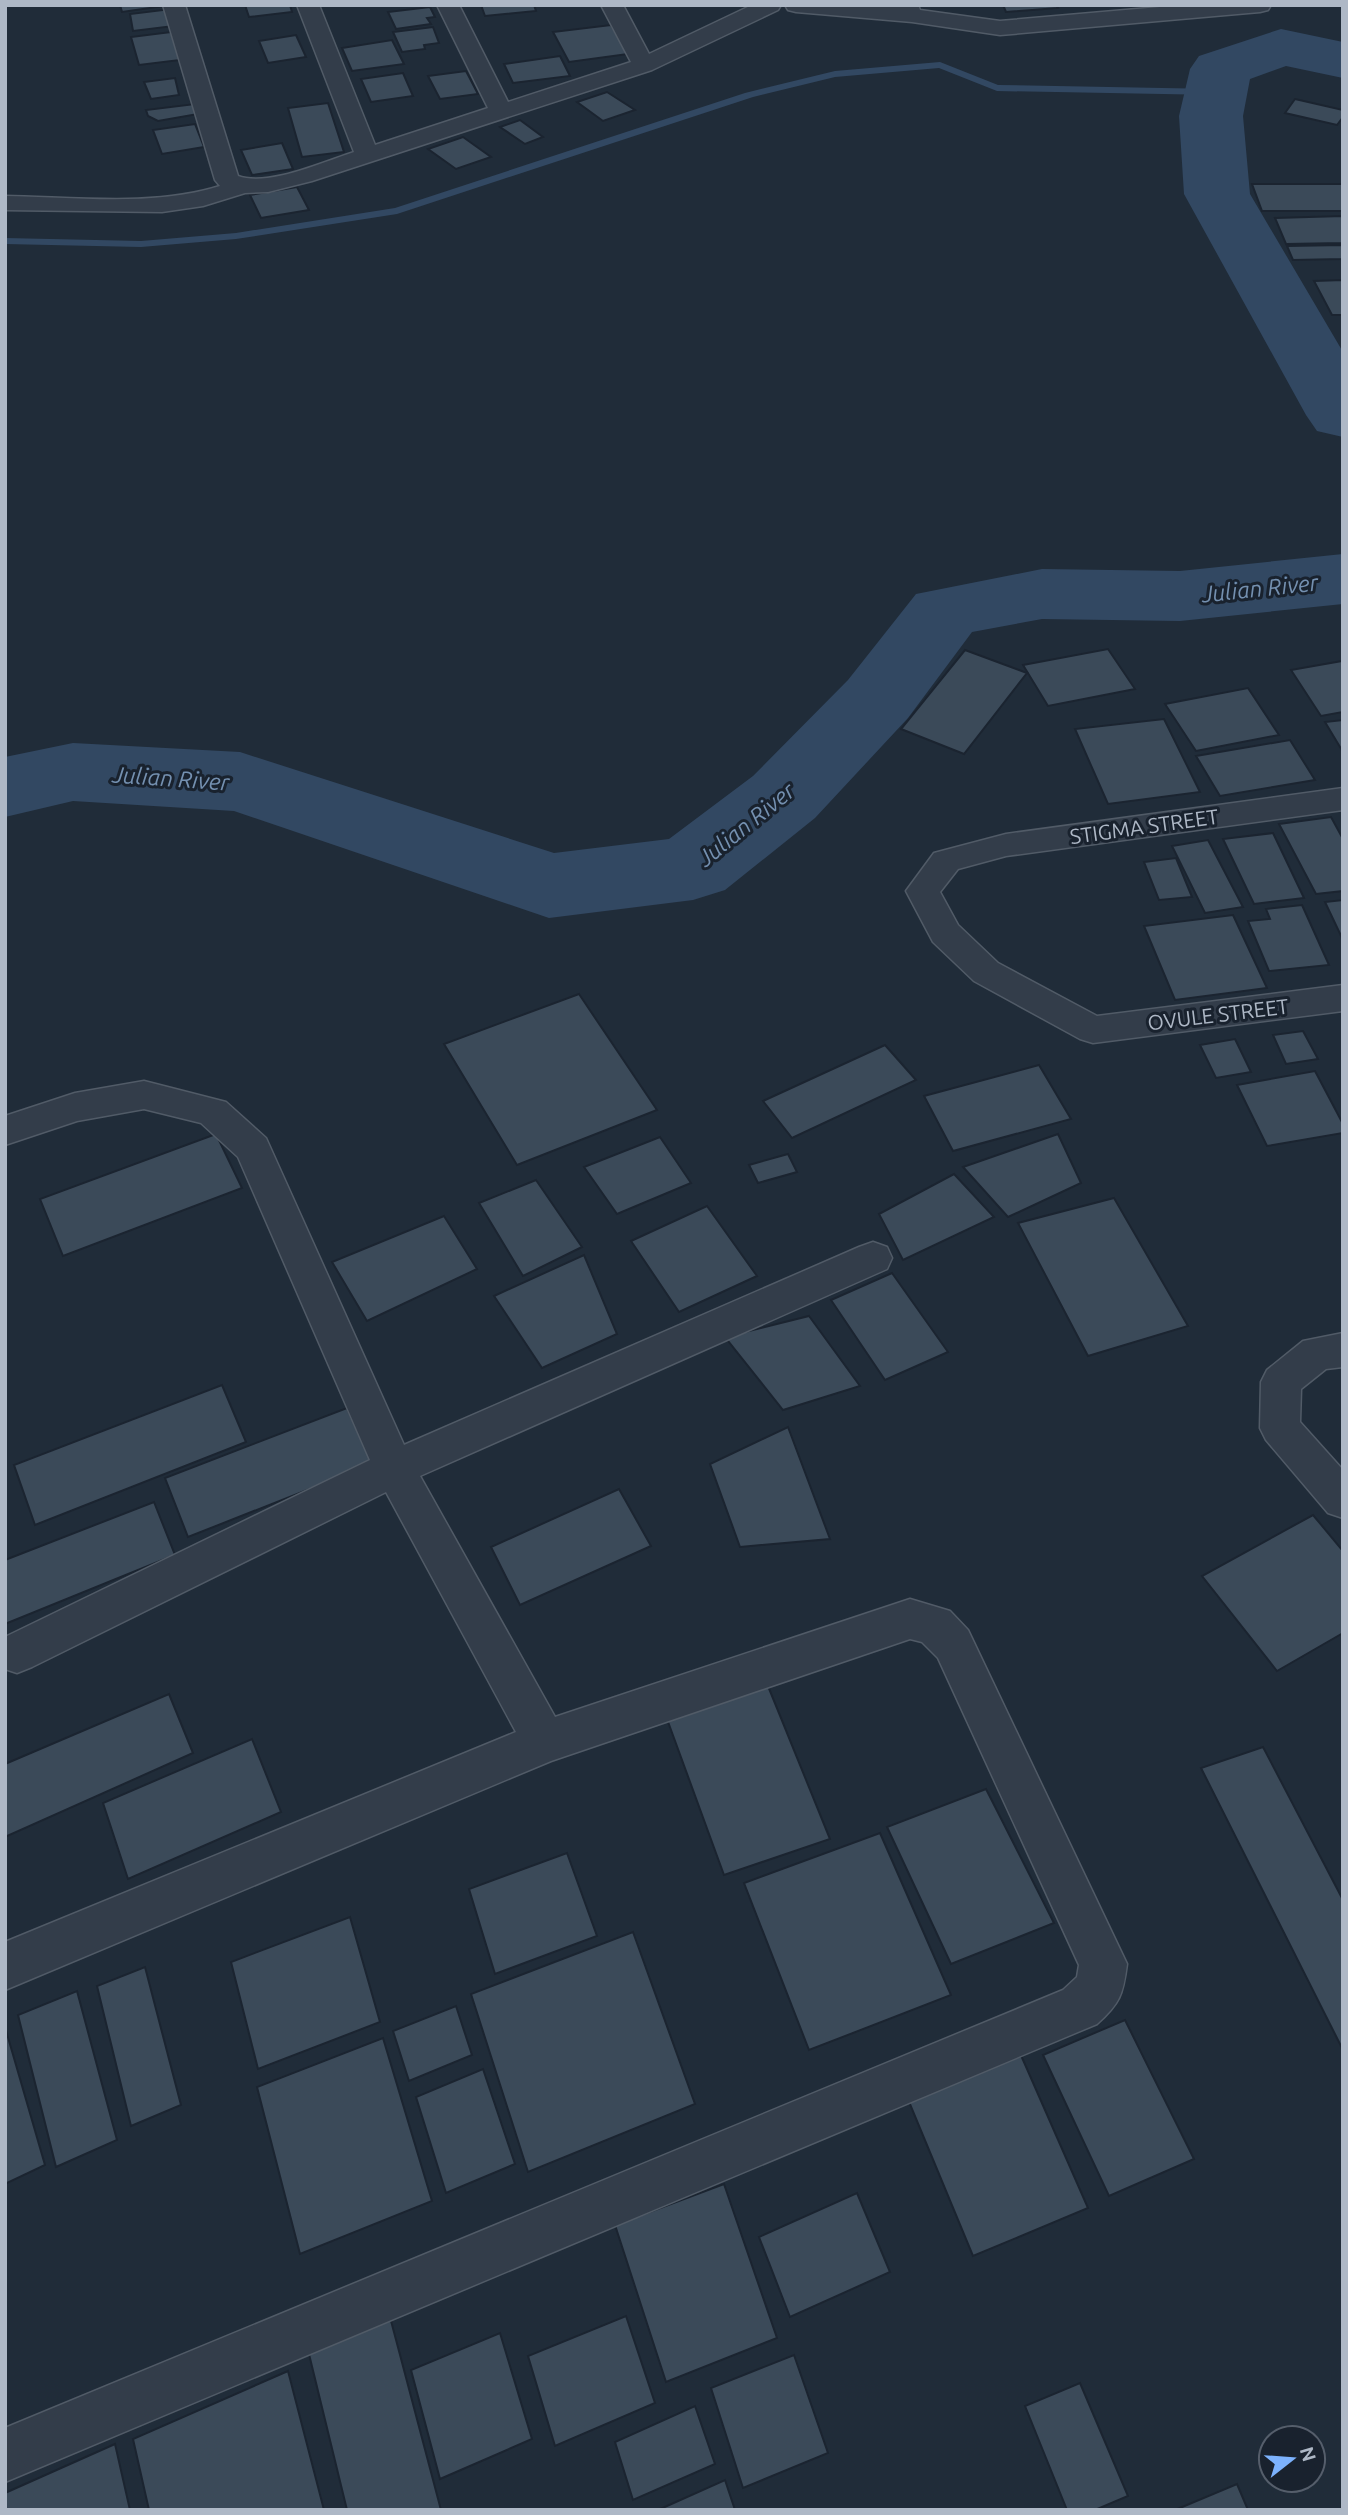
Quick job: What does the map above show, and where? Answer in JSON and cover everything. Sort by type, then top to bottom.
[{"type":"street","points":[[174,5],[228,180],[243,186]]},
{"type":"street","points":[[308,5],[367,155]]},
{"type":"street","points":[[448,5],[500,112]]},
{"type":"street","points":[[612,5],[644,65]]},
{"type":"street","points":[[5,203],[162,205],[203,199],[243,186],[268,185],[304,176],[644,65],[770,5]]},
{"type":"street","points":[[796,5],[910,10],[1000,28],[1260,5]]},
{"type":"street","name":"STIGMA STREET","points":[[1093,1030],[986,972],[945,933],[923,891],[946,861],[1006,845],[1343,799]]},
{"type":"street","name":"OVULE STREET","points":[[1093,1030],[1343,998]]},
{"type":"street","points":[[5,1131],[75,1107],[144,1095],[214,1112],[253,1148],[394,1468],[545,1742]]},
{"type":"street","points":[[18,1653],[394,1468],[873,1258]]},
{"type":"street","points":[[1343,1350],[1317,1353],[1281,1382],[1280,1428],[1343,1500]]},
{"type":"street","points":[[5,1966],[545,1742],[909,1619],[935,1625],[953,1644],[1104,1964],[1100,1989],[1080,2007],[5,2455]]},
{"type":"building","points":[[120,5],[171,5],[122,12]]},
{"type":"building","points":[[245,5],[290,5],[292,12],[249,17]]},
{"type":"building","points":[[481,5],[534,5],[536,11],[485,16]]},
{"type":"building","points":[[1003,5],[1056,5],[1058,8],[1006,12]]},
{"type":"building","points":[[430,7],[435,17],[427,18],[431,24],[396,29],[388,12]]},
{"type":"building","points":[[171,9],[174,26],[133,31],[130,14]]},
{"type":"building","points":[[611,25],[628,54],[569,62],[553,32]]},
{"type":"building","points":[[433,27],[439,43],[424,45],[425,49],[402,52],[393,32]]},
{"type":"building","points":[[171,32],[180,60],[139,65],[131,37]]},
{"type":"building","points":[[296,35],[306,57],[268,63],[259,41]]},
{"type":"building","points":[[392,40],[404,64],[352,71],[342,48]]},
{"type":"building","points":[[560,56],[570,76],[513,83],[504,64]]},
{"type":"building","points":[[466,71],[478,94],[440,99],[428,76]]},
{"type":"building","points":[[403,73],[413,96],[371,102],[361,79]]},
{"type":"building","points":[[175,78],[179,95],[151,99],[144,82]]},
{"type":"building","points":[[607,92],[635,110],[603,121],[577,102]]},
{"type":"building","points":[[1295,99],[1343,110],[1343,117],[1337,125],[1285,113]]},
{"type":"building","points":[[328,103],[344,152],[302,157],[288,108]]},
{"type":"building","points":[[195,104],[198,114],[158,121],[148,116],[146,110]]},
{"type":"building","points":[[520,120],[543,137],[525,144],[500,127]]},
{"type":"building","points":[[195,124],[204,147],[162,154],[153,130]]},
{"type":"building","points":[[463,137],[491,157],[456,169],[428,149]]},
{"type":"building","points":[[282,143],[293,169],[252,175],[241,150]]},
{"type":"building","points":[[1252,184],[1342,184],[1343,211],[1262,211]]},
{"type":"building","points":[[297,187],[309,210],[261,218],[250,195]]},
{"type":"building","points":[[1343,216],[1343,243],[1286,244],[1275,218]]},
{"type":"building","points":[[1343,245],[1343,259],[1293,260],[1287,246]]},
{"type":"building","points":[[1343,280],[1343,315],[1332,315],[1314,281]]},
{"type":"building","points":[[1108,649],[1135,689],[1048,706],[1023,665]]},
{"type":"building","points":[[965,650],[1027,673],[964,754],[901,729]]},
{"type":"building","points":[[1342,661],[1343,712],[1321,716],[1291,670]]},
{"type":"building","points":[[1248,688],[1279,735],[1196,751],[1165,704]]},
{"type":"building","points":[[1164,719],[1200,792],[1108,804],[1075,729]]},
{"type":"building","points":[[1343,720],[1343,752],[1325,722]]},
{"type":"building","points":[[1290,740],[1315,780],[1220,796],[1196,756]]},
{"type":"building","points":[[1331,817],[1343,839],[1343,891],[1316,894],[1279,824]]},
{"type":"building","points":[[1273,833],[1304,898],[1254,904],[1223,839]]},
{"type":"building","points":[[1208,840],[1243,907],[1205,913],[1172,846]]},
{"type":"building","points":[[1176,858],[1192,897],[1159,900],[1144,862]]},
{"type":"building","points":[[1343,900],[1343,940],[1325,902]]},
{"type":"building","points":[[1302,905],[1329,965],[1269,971],[1248,921],[1270,919],[1266,909]]},
{"type":"building","points":[[1233,915],[1267,988],[1175,1000],[1144,926]]},
{"type":"building","points":[[579,994],[657,1110],[517,1165],[444,1044]]},
{"type":"building","points":[[1303,1031],[1318,1059],[1286,1064],[1273,1035]]},
{"type":"building","points":[[1235,1039],[1251,1072],[1216,1078],[1200,1045]]},
{"type":"building","points":[[885,1045],[916,1080],[792,1138],[763,1101]]},
{"type":"building","points":[[1039,1065],[1071,1119],[953,1151],[924,1096]]},
{"type":"building","points":[[1315,1071],[1343,1124],[1343,1133],[1267,1146],[1237,1085]]},
{"type":"building","points":[[216,1134],[242,1188],[63,1256],[40,1199]]},
{"type":"building","points":[[1058,1134],[1081,1183],[1008,1217],[963,1167]]},
{"type":"building","points":[[660,1137],[691,1183],[617,1214],[584,1167]]},
{"type":"building","points":[[788,1154],[797,1172],[758,1183],[749,1165]]},
{"type":"building","points":[[954,1174],[994,1217],[903,1260],[879,1214]]},
{"type":"building","points":[[536,1180],[582,1247],[523,1276],[479,1203]]},
{"type":"building","points":[[1114,1198],[1188,1326],[1088,1356],[1018,1223]]},
{"type":"building","points":[[707,1206],[757,1276],[679,1312],[631,1241]]},
{"type":"building","points":[[444,1216],[477,1269],[367,1321],[332,1262]]},
{"type":"building","points":[[584,1255],[617,1334],[542,1368],[494,1296]]},
{"type":"building","points":[[892,1273],[948,1352],[885,1380],[831,1300]]},
{"type":"building","points":[[809,1316],[860,1386],[783,1410],[725,1337]]},
{"type":"building","points":[[222,1385],[246,1442],[35,1525],[14,1465]]},
{"type":"building","points":[[347,1408],[373,1464],[188,1537],[165,1478]]},
{"type":"building","points":[[788,1427],[830,1539],[740,1547],[710,1464]]},
{"type":"building","points":[[619,1489],[651,1546],[520,1605],[491,1547]]},
{"type":"building","points":[[154,1502],[175,1555],[5,1624],[5,1560]]},
{"type":"building","points":[[1313,1515],[1343,1551],[1343,1633],[1277,1671],[1202,1576]]},
{"type":"building","points":[[768,1686],[830,1839],[724,1875],[667,1719]]},
{"type":"building","points":[[169,1694],[193,1753],[5,1837],[5,1764]]},
{"type":"building","points":[[252,1739],[281,1812],[128,1879],[103,1803]]},
{"type":"building","points":[[1263,1747],[1343,1900],[1343,2050],[1201,1768]]},
{"type":"building","points":[[986,1789],[1054,1923],[951,1964],[887,1827]]},
{"type":"building","points":[[880,1833],[951,1995],[809,2050],[744,1883]]},
{"type":"building","points":[[567,1853],[597,1936],[495,1974],[469,1889]]},
{"type":"building","points":[[350,1917],[380,2022],[258,2069],[231,1962]]},
{"type":"building","points":[[633,1932],[695,2104],[528,2172],[471,1994]]},
{"type":"building","points":[[145,1967],[181,2105],[131,2126],[97,1986]]},
{"type":"building","points":[[77,1991],[117,2140],[56,2167],[18,2015]]},
{"type":"building","points":[[456,2006],[472,2055],[409,2081],[393,2031]]},
{"type":"building","points":[[1125,2020],[1194,2159],[1109,2196],[1043,2055]]},
{"type":"building","points":[[5,2027],[45,2165],[5,2184]]},
{"type":"building","points":[[383,2038],[432,2201],[300,2254],[257,2087]]},
{"type":"building","points":[[1020,2053],[1088,2208],[973,2256],[907,2097]]},
{"type":"building","points":[[483,2069],[515,2164],[446,2193],[416,2097]]},
{"type":"building","points":[[724,2184],[777,2338],[666,2382],[615,2225]]},
{"type":"building","points":[[857,2193],[890,2272],[790,2317],[759,2237]]},
{"type":"building","points":[[626,2316],[655,2403],[555,2446],[528,2356]]},
{"type":"building","points":[[390,2317],[441,2510],[347,2510],[308,2350]]},
{"type":"building","points":[[500,2333],[532,2439],[440,2479],[411,2370]]},
{"type":"building","points":[[794,2355],[828,2453],[743,2488],[711,2388]]},
{"type":"building","points":[[288,2371],[324,2510],[149,2510],[133,2439]]},
{"type":"building","points":[[1080,2383],[1128,2496],[1095,2510],[1067,2510],[1025,2406]]},
{"type":"building","points":[[695,2406],[715,2464],[633,2500],[615,2442]]},
{"type":"building","points":[[115,2444],[130,2510],[5,2510],[5,2493]]},
{"type":"building","points":[[725,2480],[735,2510],[658,2510]]},
{"type":"building","points":[[1237,2484],[1248,2510],[1175,2510]]},
{"type":"waterway","name":"Julian River","points":[[1343,60],[1281,47],[1221,69],[1211,116],[1217,194],[1343,415]]},
{"type":"waterway","points":[[5,241],[141,244],[236,236],[397,211],[749,95],[835,74],[940,65],[997,88],[1216,92]]},
{"type":"waterway","name":"Julian River","points":[[5,787],[73,772],[240,782],[470,857],[549,886],[693,868],[784,797],[878,699],[945,612],[1042,594],[1180,596],[1343,579]]}]
